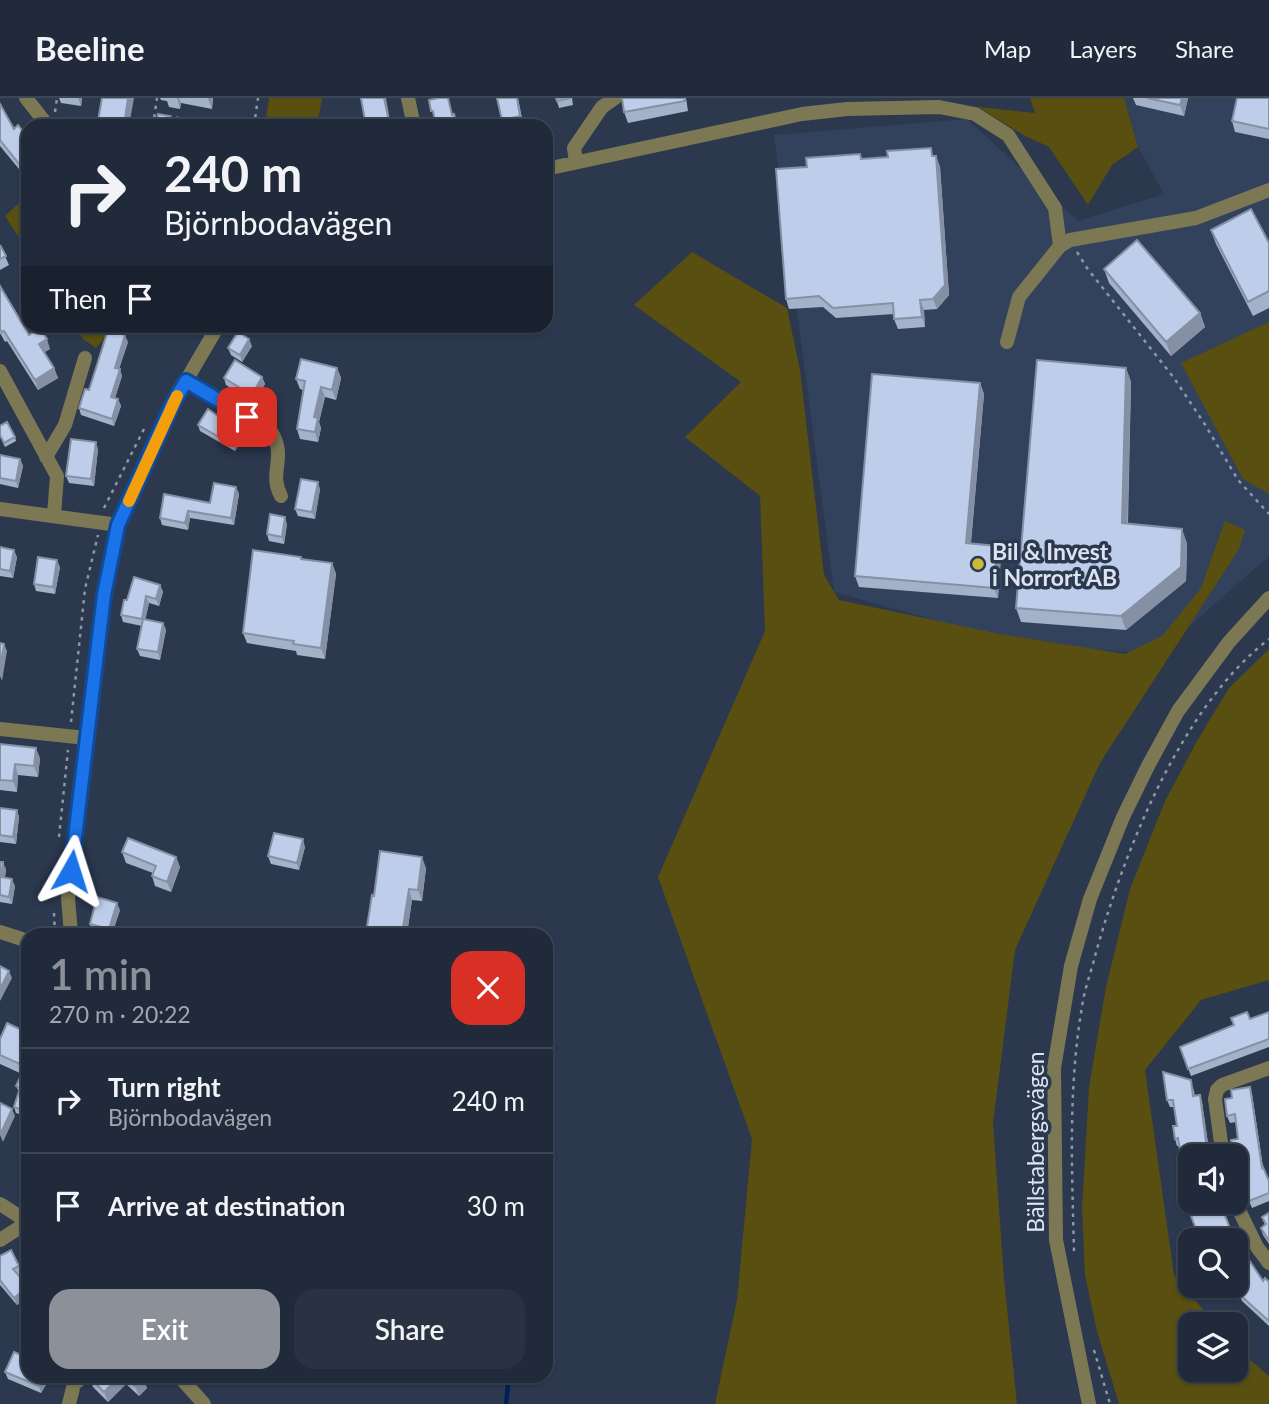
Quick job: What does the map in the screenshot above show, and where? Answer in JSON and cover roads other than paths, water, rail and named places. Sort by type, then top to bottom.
[{"type":"street","points":[[26,98],[42,119]]},
{"type":"street","points":[[408,98],[412,119]]},
{"type":"street","points":[[576,162],[574,148],[602,107],[615,98]]},
{"type":"street","points":[[553,167],[846,104],[939,107],[975,114],[1008,135],[1055,208],[1065,243]]},
{"type":"street","points":[[1007,342],[1019,297],[1065,243],[1196,218],[1269,190]]},
{"type":"street","points":[[70,928],[68,898],[86,738],[104,595],[118,525],[173,403],[214,333]]},
{"type":"street","points":[[46,457],[65,425],[85,358]]},
{"type":"street","points":[[0,371],[57,476],[54,515]]},
{"type":"street","points":[[186,381],[272,433],[278,443],[279,455],[274,481],[281,496]]},
{"type":"street","points":[[0,509],[118,525]]},
{"type":"street","name":"Bällstabergsvägen","points":[[1089,1404],[1056,1240],[1054,1068],[1071,966],[1090,899],[1123,817],[1149,764],[1185,701],[1229,642],[1269,598]]},
{"type":"street","points":[[0,730],[86,738]]},
{"type":"street","points":[[0,932],[21,939]]},
{"type":"street","points":[[1221,1144],[1215,1099],[1217,1090],[1232,1080],[1269,1068]]},
{"type":"street","points":[[0,1204],[21,1218]]},
{"type":"street","points":[[1241,1214],[1257,1247],[1269,1263]]},
{"type":"street","points":[[0,1240],[21,1226]]},
{"type":"street","points":[[69,1404],[75,1383]]},
{"type":"street","points":[[185,1383],[204,1404]]},
{"type":"waterway","points":[[506,1404],[508,1383]]},
{"type":"place","name":"Bil & Invest i Norrort AB","points":[[978,564]]}]
